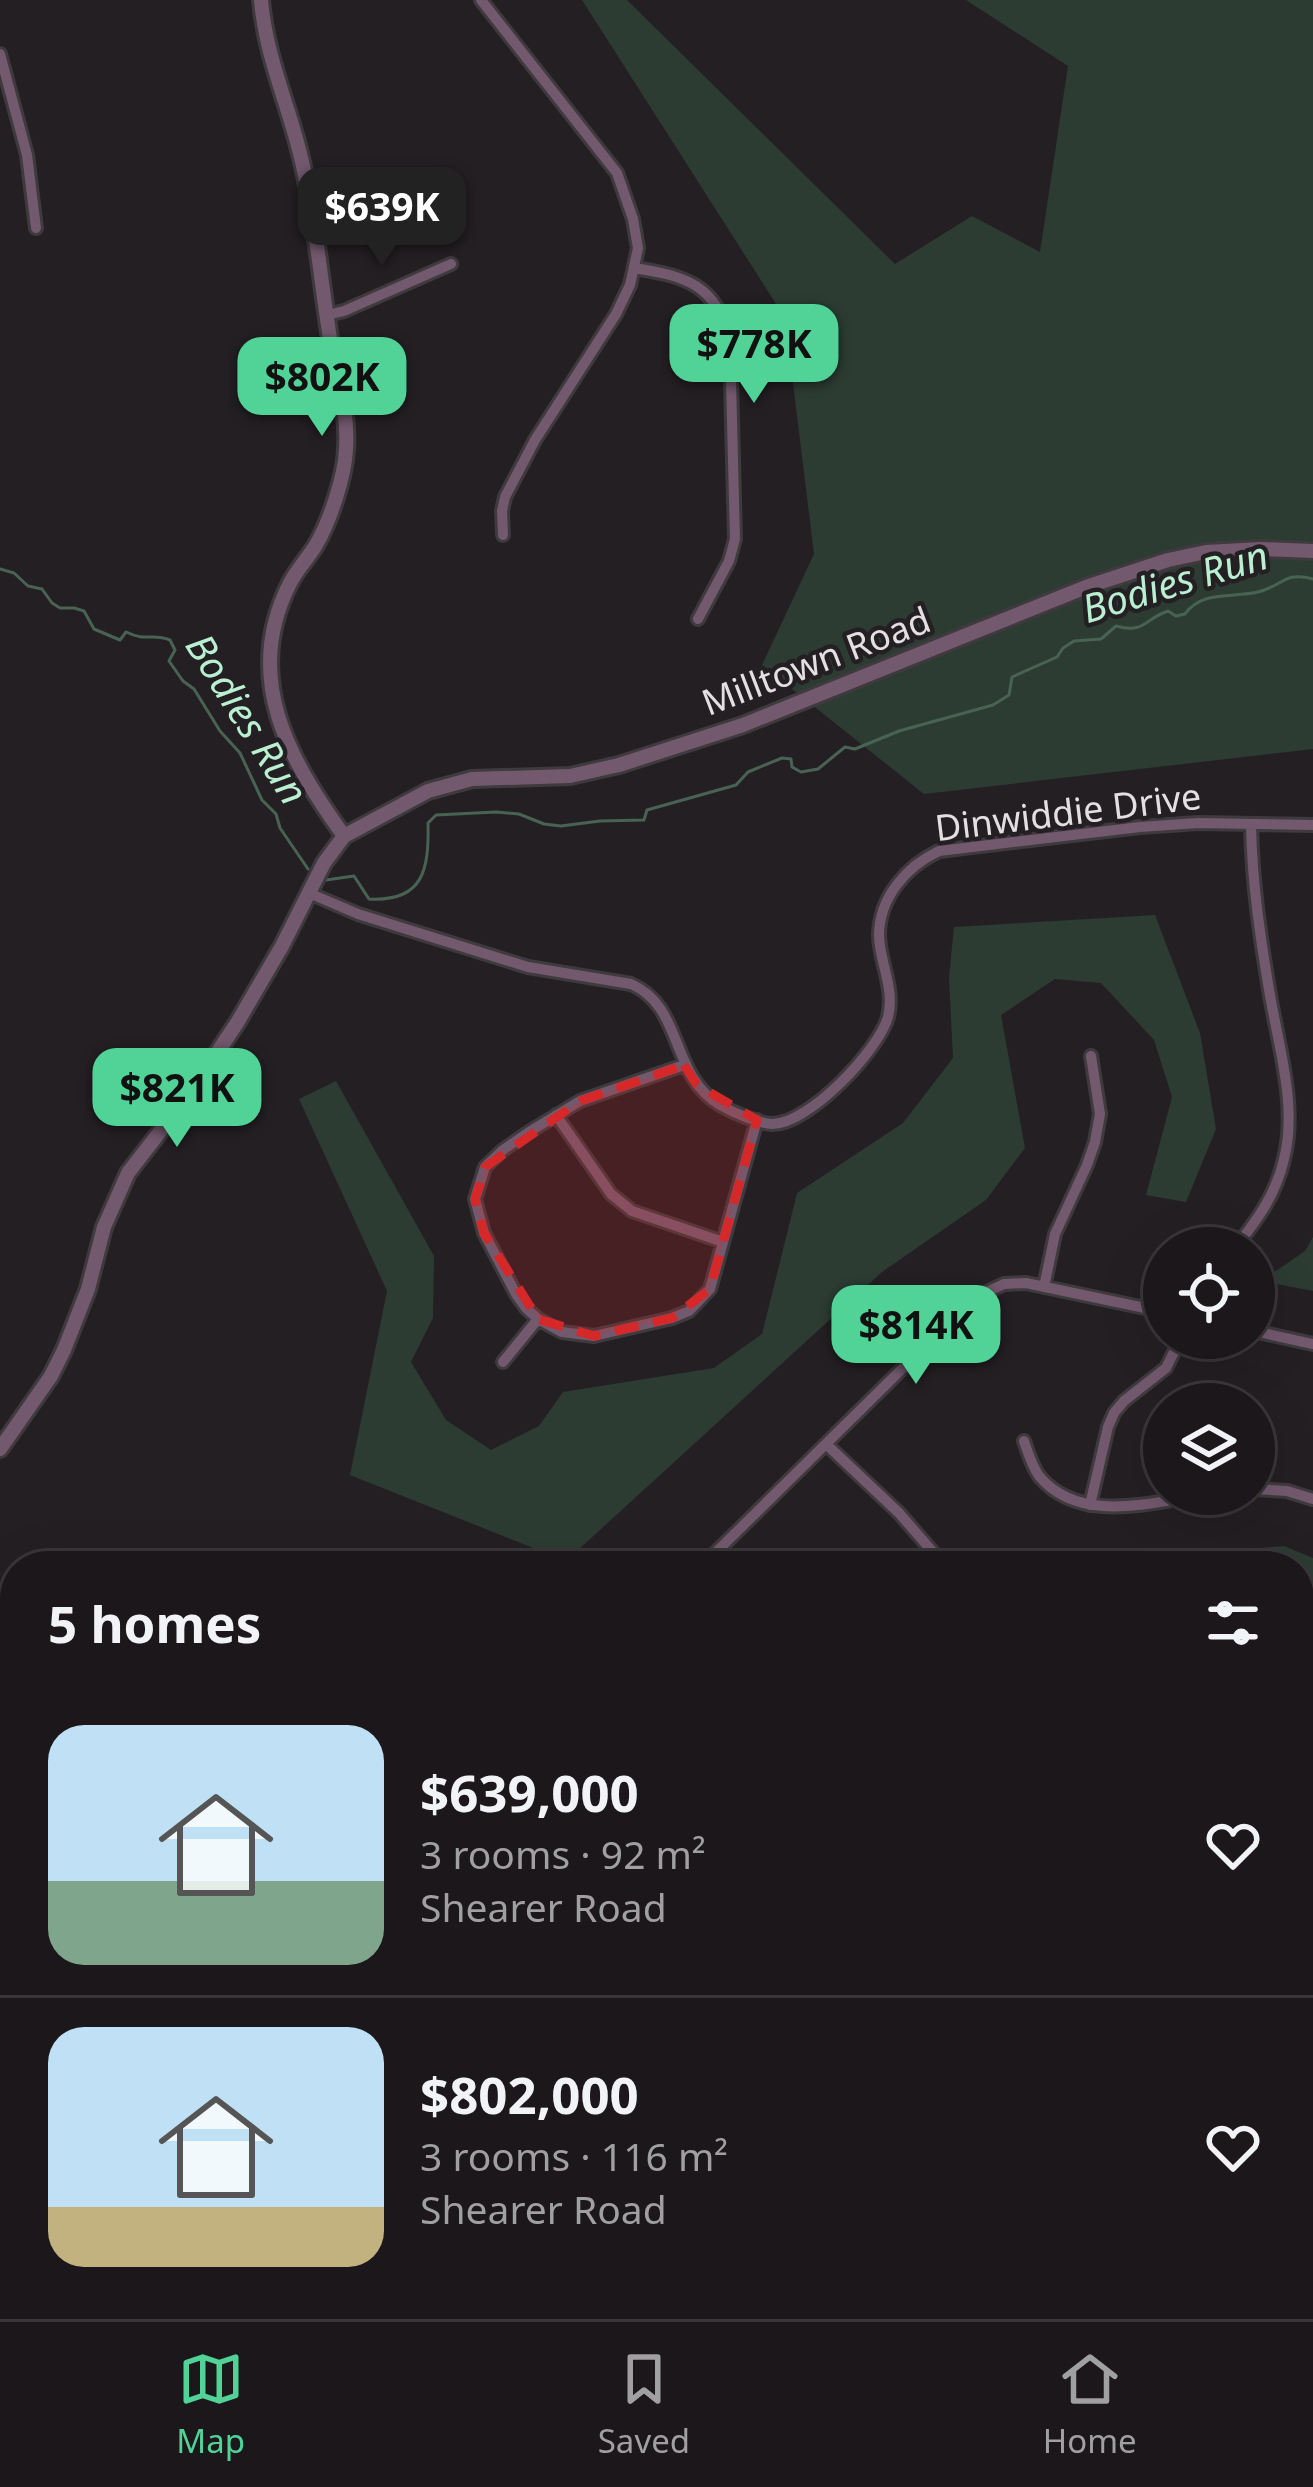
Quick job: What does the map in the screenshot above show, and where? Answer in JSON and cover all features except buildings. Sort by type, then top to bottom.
[{"type":"street","points":[[0,1449],[64,1350],[88,1289],[110,1211],[128,1174],[237,1023],[324,863],[344,836],[300,770],[269,683],[272,640],[283,600],[318,542],[340,481],[346,426],[317,243],[261,0]]},
{"type":"street","points":[[481,0],[617,173],[638,248],[630,285],[616,314],[516,474],[502,511],[503,536]]},
{"type":"street","points":[[0,54],[27,155],[36,227]]},
{"type":"street","points":[[326,315],[452,264]]},
{"type":"street","points":[[634,268],[674,274],[706,293],[725,319],[730,340],[734,539],[698,619]]},
{"type":"street","name":"Milltown Road","points":[[344,836],[428,790],[472,779],[570,776],[743,725],[1067,594],[1168,560],[1206,552],[1313,551]]},
{"type":"street","points":[[1251,825],[1260,934],[1288,1124],[1286,1155],[1276,1188],[1252,1227]]},
{"type":"street","name":"Dinwiddie Drive","points":[[757,1120],[771,1124],[799,1118],[881,1036],[891,990],[880,936],[884,910],[892,891],[920,860],[939,851],[1140,827],[1313,825]]},
{"type":"street","points":[[309,893],[358,914],[528,967],[643,989],[660,1006],[683,1065],[697,1085],[719,1104],[757,1120],[710,1288],[689,1310],[672,1318],[594,1336],[562,1332],[526,1308],[484,1233],[475,1199],[485,1167],[503,1150],[580,1101],[683,1065]]},
{"type":"street","points":[[1044,1287],[1055,1234],[1095,1142],[1100,1114],[1091,1056]]},
{"type":"street","points":[[556,1115],[611,1194],[632,1211],[722,1242]]},
{"type":"street","points":[[717,1551],[974,1298],[1004,1284],[1025,1283],[1143,1308]]},
{"type":"street","points":[[503,1362],[538,1319]]},
{"type":"street","points":[[1275,1335],[1313,1343]]},
{"type":"street","points":[[1090,1505],[1114,1413],[1172,1359]]},
{"type":"street","points":[[1024,1442],[1036,1472],[1056,1492],[1090,1505],[1143,1503]]},
{"type":"street","points":[[826,1444],[932,1551]]},
{"type":"street","points":[[1275,1490],[1313,1499]]},
{"type":"highlighted area","points":[[684,1065],[697,1085],[757,1120],[710,1289],[672,1318],[594,1336],[538,1319],[484,1233],[475,1199],[485,1167],[580,1101]]},
{"type":"green space","points":[[582,0],[627,0],[895,264],[972,216],[1040,252],[1068,66],[966,0],[1313,0],[1313,749],[924,794],[762,665],[814,554],[785,318]]},
{"type":"green space","points":[[1155,915],[1200,1033],[1216,1129],[1186,1202],[1146,1195],[1172,1097],[1154,1040],[1101,983],[1055,979],[1001,1015],[1025,1148],[986,1200],[882,1272],[577,1551],[541,1551],[350,1475],[387,1291],[299,1099],[336,1081],[434,1256],[433,1318],[411,1362],[446,1420],[491,1450],[539,1426],[563,1392],[714,1368],[762,1334],[797,1193],[903,1123],[953,1058],[949,977],[954,927]]},
{"type":"green space","points":[[1313,1237],[1313,1291],[1275,1284],[1275,1271],[1305,1251]]},
{"type":"green space","points":[[1284,1546],[1296,1551],[1236,1551]]},
{"type":"waterway","name":"Bodies Run","points":[[0,569],[42,589],[60,608],[84,611],[94,629],[120,640],[126,632],[170,640],[175,650],[169,661],[240,753],[262,800],[276,814],[308,869]]},
{"type":"waterway","name":"Bodies Run","points":[[326,880],[354,876],[369,899],[402,895],[420,879],[428,823],[436,815],[519,814],[561,826],[644,820],[647,810],[736,785],[748,772],[782,758],[791,759],[792,767],[801,772],[818,769],[845,747],[855,749],[899,731],[993,705],[1009,695],[1012,677],[1057,657],[1074,641],[1101,639],[1116,626],[1139,627],[1168,611],[1185,614],[1209,598],[1258,592],[1289,578],[1313,579]]}]
